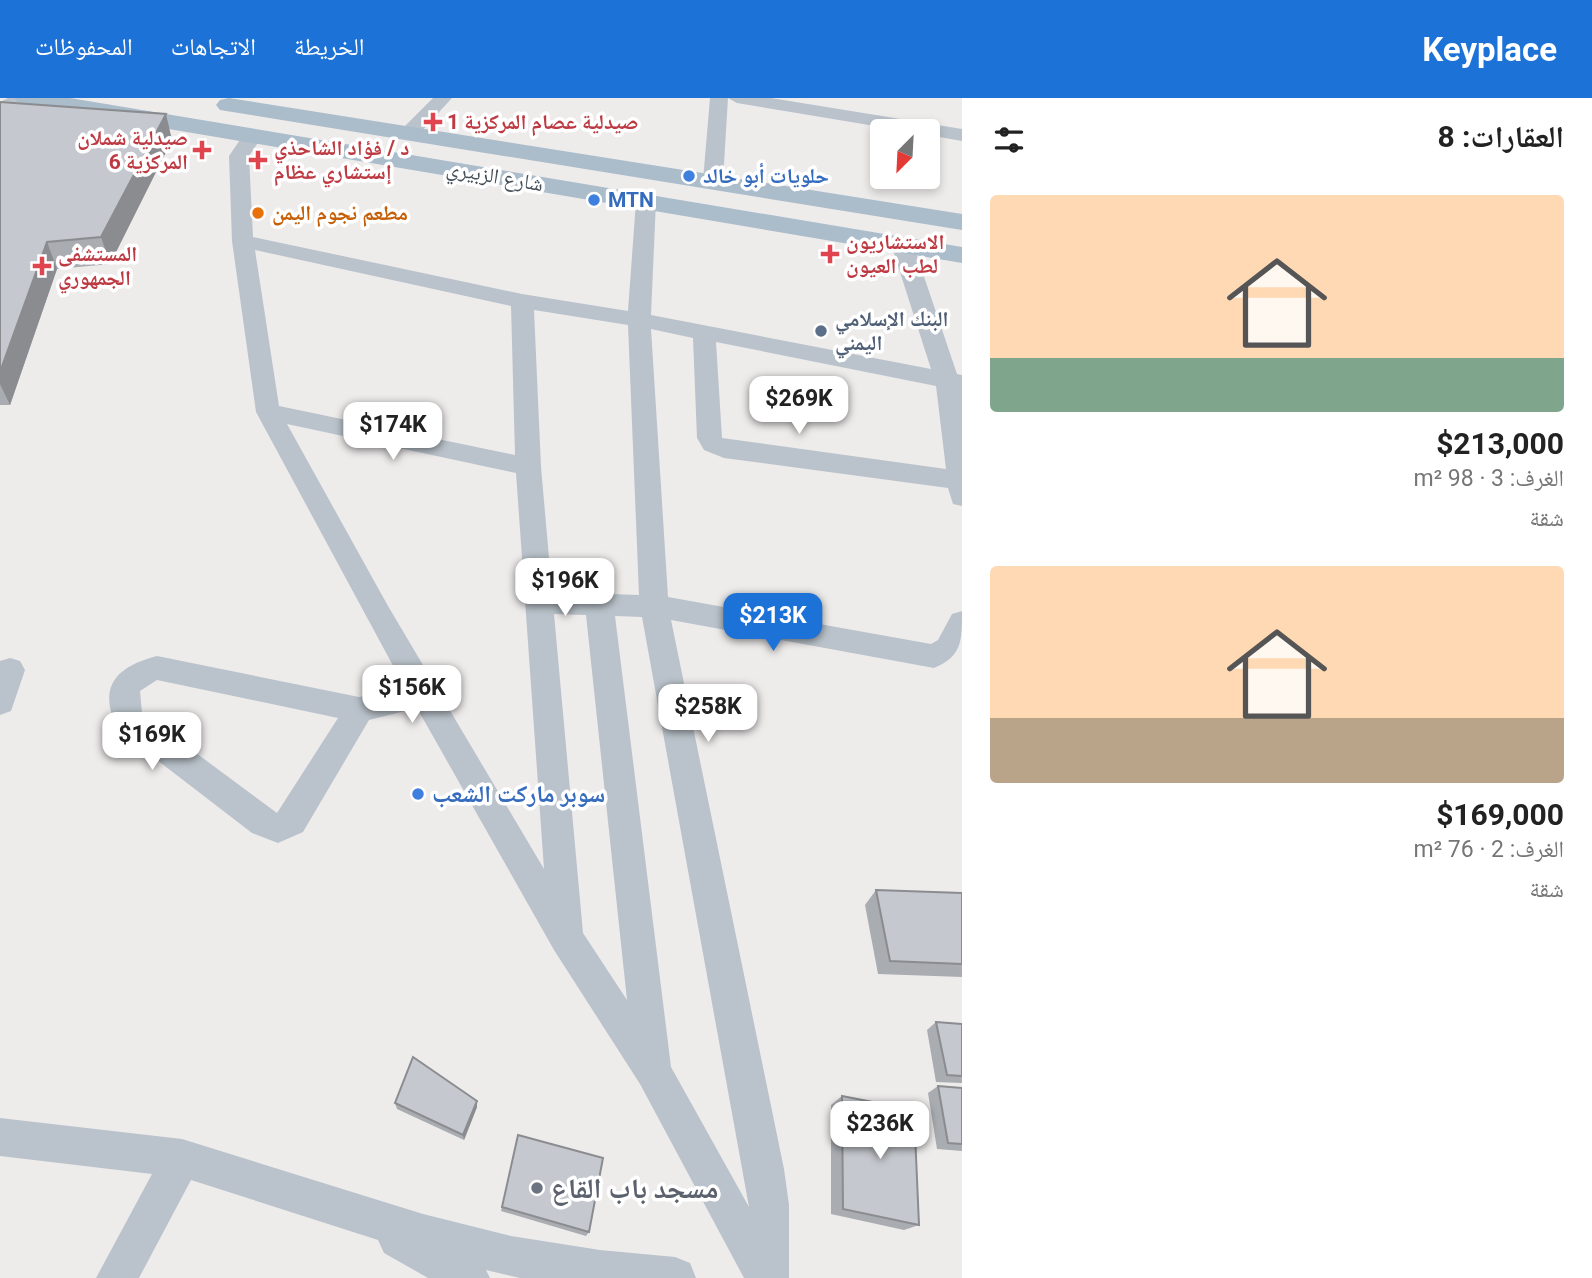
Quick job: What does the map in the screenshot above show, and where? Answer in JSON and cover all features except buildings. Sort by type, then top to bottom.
[{"type":"main road","name":"شارع الزبيري","points":[[25,98],[253,135],[642,183],[713,180],[962,222]]},
{"type":"main road","name":"شارع الزبيري","points":[[80,98],[533,171],[962,246]]},
{"type":"main road","name":"شارع الزبيري","points":[[138,98],[962,236]]},
{"type":"main road","name":"شارع الزبيري","points":[[209,102],[410,132],[902,244],[962,255]]},
{"type":"street","points":[[0,109],[25,98]]},
{"type":"street","points":[[410,132],[443,98]]},
{"type":"street","points":[[713,180],[719,98]]},
{"type":"street","points":[[737,98],[962,135]]},
{"type":"street","points":[[253,135],[239,156],[243,242],[268,412],[424,694],[566,938],[653,1071],[767,1278]]},
{"type":"street","points":[[642,183],[639,320],[654,606],[764,1169],[769,1205],[767,1278]]},
{"type":"street","points":[[243,242],[522,301],[639,320],[955,382]]},
{"type":"street","points":[[704,333],[709,438],[713,444],[724,449],[960,489],[955,382],[902,244]]},
{"type":"street","points":[[522,301],[528,467],[566,938]]},
{"type":"street","points":[[268,412],[528,467]]},
{"type":"street","points":[[539,603],[654,606],[934,656],[948,648],[962,622]]},
{"type":"street","points":[[599,604],[653,1071]]},
{"type":"street","points":[[359,710],[292,822],[278,828],[263,823],[129,721],[123,706],[124,688],[136,673],[157,668],[359,710],[424,694]]},
{"type":"street","points":[[0,702],[10,670]]},
{"type":"street","points":[[0,1137],[182,1158],[423,1234],[498,1253],[599,1274],[675,1278]]},
{"type":"street","points":[[117,1278],[182,1158]]},
{"type":"street","points":[[339,1207],[469,1278]]},
{"type":"place","name":"صيدلية عصام المركزية 1","points":[[433,122]]},
{"type":"place","name":"صيدلية شملان المركزية 6","points":[[202,150]]},
{"type":"place","name":"د / فؤاد الشاحذي إستشاري عظام","points":[[258,160]]},
{"type":"place","name":"حلويات أبو خالد","points":[[689,176]]},
{"type":"place","name":"MTN","points":[[594,200]]},
{"type":"place","name":"مطعم نجوم اليمن","points":[[258,213]]},
{"type":"place","name":"الاستشاريون لطب العيون","points":[[830,254]]},
{"type":"place","name":"المستشفى الجمهوري","points":[[42,266]]},
{"type":"place","name":"البنك الإسلامي اليمني","points":[[821,331]]},
{"type":"place","name":"سوبر ماركت الشعب","points":[[418,794]]},
{"type":"place","name":"مسجد باب القاع","points":[[537,1188]]}]
